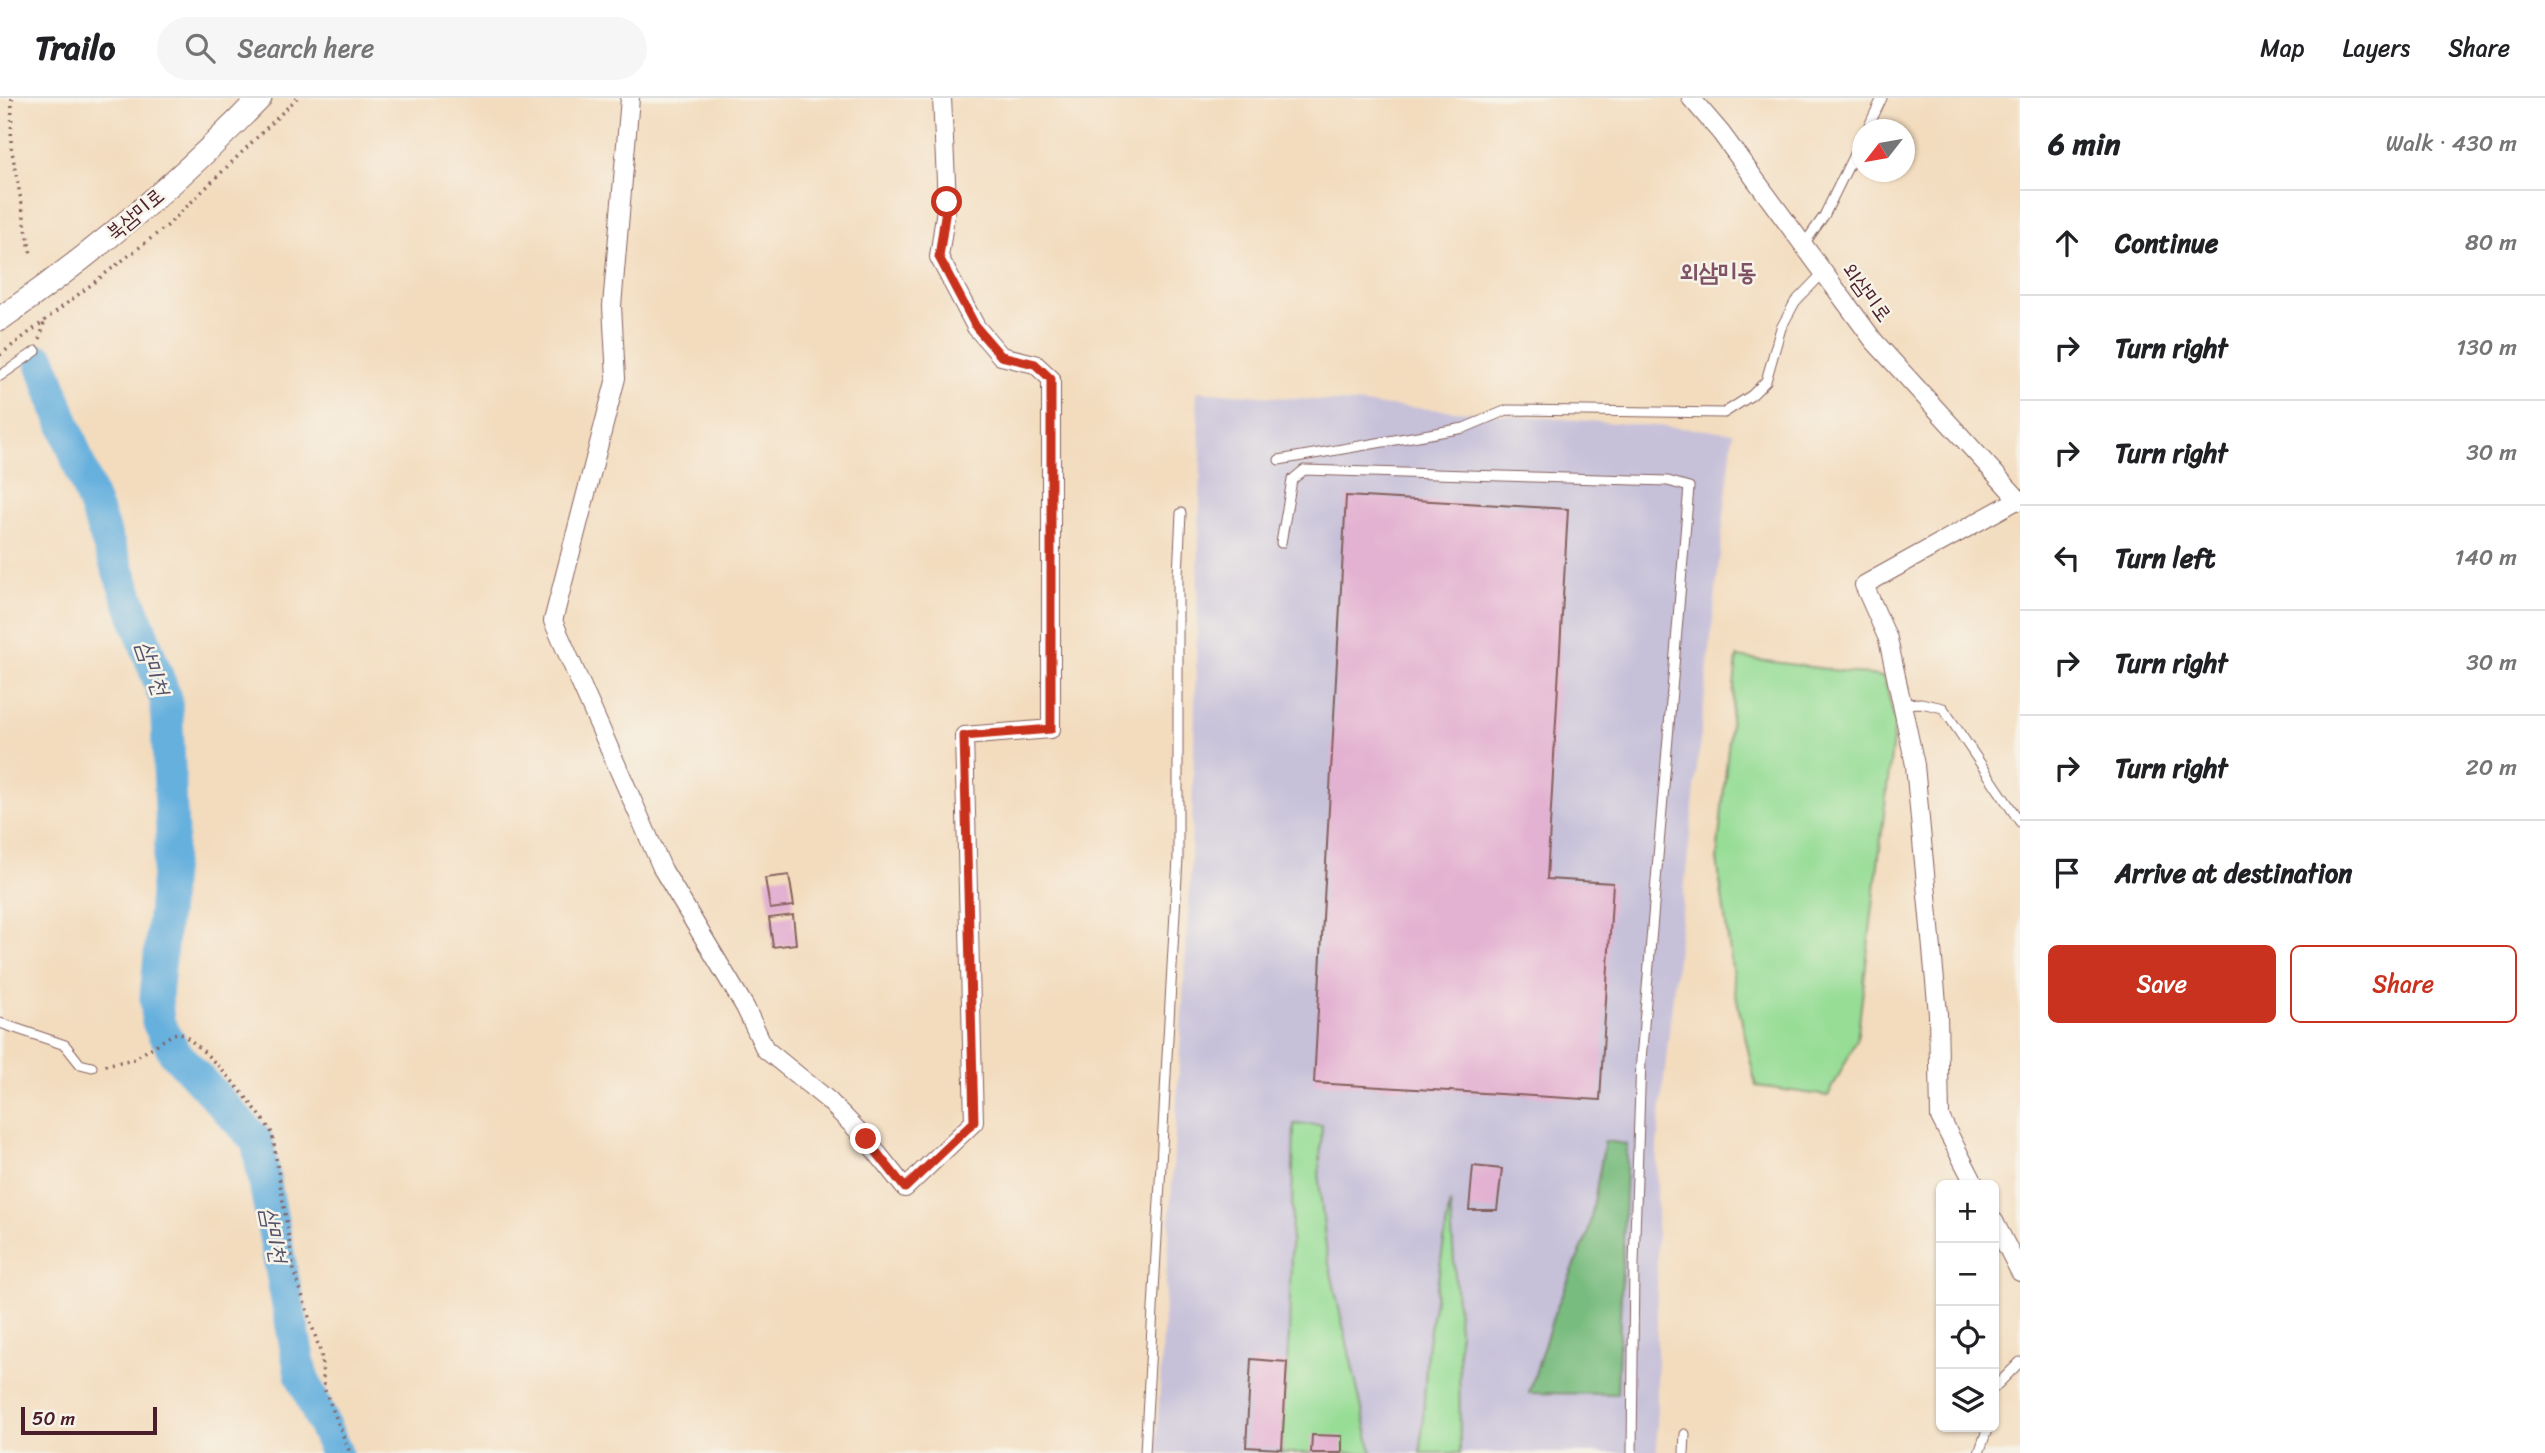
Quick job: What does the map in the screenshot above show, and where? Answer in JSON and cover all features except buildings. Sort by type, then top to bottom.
[{"type":"street","name":"북삼미로","points":[[0,318],[109,237],[172,183],[260,98]]},
{"type":"street","points":[[631,98],[612,306],[616,378],[553,621],[663,870],[745,1007],[765,1049],[828,1100],[866,1139],[905,1188],[974,1122],[964,736],[1051,729],[1051,379],[1035,364],[1001,356],[976,327],[939,257],[947,202],[942,98]]},
{"type":"street","name":"외삼미로","points":[[1691,98],[1721,133],[1874,341],[2019,500]]},
{"type":"street","points":[[1972,1180],[1940,1117],[1936,986],[1915,765],[1888,639],[1864,585],[2019,500]]},
{"type":"street","points":[[1999,1231],[2020,1272]]},
{"type":"lane","points":[[1872,119],[1882,98]]},
{"type":"lane","points":[[1804,244],[1824,216],[1852,160]]},
{"type":"lane","points":[[1279,460],[1464,428],[1507,410],[1724,413],[1752,395],[1766,381],[1781,328],[1795,302],[1824,272]]},
{"type":"lane","points":[[0,376],[36,351]]},
{"type":"lane","points":[[1281,543],[1292,480],[1304,470],[1668,481],[1689,487],[1641,1060],[1633,1264],[1632,1453]]},
{"type":"lane","points":[[1144,1453],[1178,858],[1178,575],[1181,513]]},
{"type":"lane","points":[[1902,704],[1921,703],[1943,708],[2020,822]]},
{"type":"lane","points":[[0,1023],[65,1045],[80,1064],[92,1067]]},
{"type":"lane","points":[[1999,1383],[2020,1362]]},
{"type":"lane","points":[[1979,1453],[1986,1432]]},
{"type":"lane","points":[[1684,1453],[1685,1434]]},
{"type":"path","points":[[12,98],[13,166],[31,255]]},
{"type":"path","points":[[0,355],[167,226],[297,98]]},
{"type":"path","points":[[36,351],[45,320]]},
{"type":"path","points":[[92,1067],[134,1059],[173,1034],[180,1033],[195,1044],[263,1118],[272,1133],[289,1246],[321,1354],[324,1388],[350,1453]]},
{"type":"shaded area","points":[[1196,391],[1733,432],[1657,1145],[1657,1453],[1156,1453],[1191,865],[1201,455]]},
{"type":"green space","points":[[1737,657],[1884,677],[1895,722],[1857,1040],[1828,1096],[1756,1086],[1735,990],[1717,859]]},
{"type":"green space","points":[[1294,1124],[1322,1125],[1319,1181],[1327,1255],[1372,1453],[1281,1453],[1289,1335]]},
{"type":"green space","points":[[1605,1141],[1627,1144],[1617,1394],[1529,1393],[1554,1314],[1588,1234]]},
{"type":"green space","points":[[1450,1203],[1459,1332],[1460,1453],[1421,1453],[1427,1349]]},
{"type":"waterway","name":"삼미천","points":[[41,361],[166,700],[172,832],[156,997],[158,1022],[164,1034]]},
{"type":"waterway","name":"삼미천","points":[[169,1041],[174,1052],[257,1141],[301,1374],[336,1453]]},
{"type":"district","name":"외삼미동","points":[[1718,272]]},
{"type":"route","points":[[866,1139],[905,1188],[974,1122],[964,736],[1051,729],[1051,379],[1035,364],[1001,356],[976,327],[939,257],[947,202]]}]
